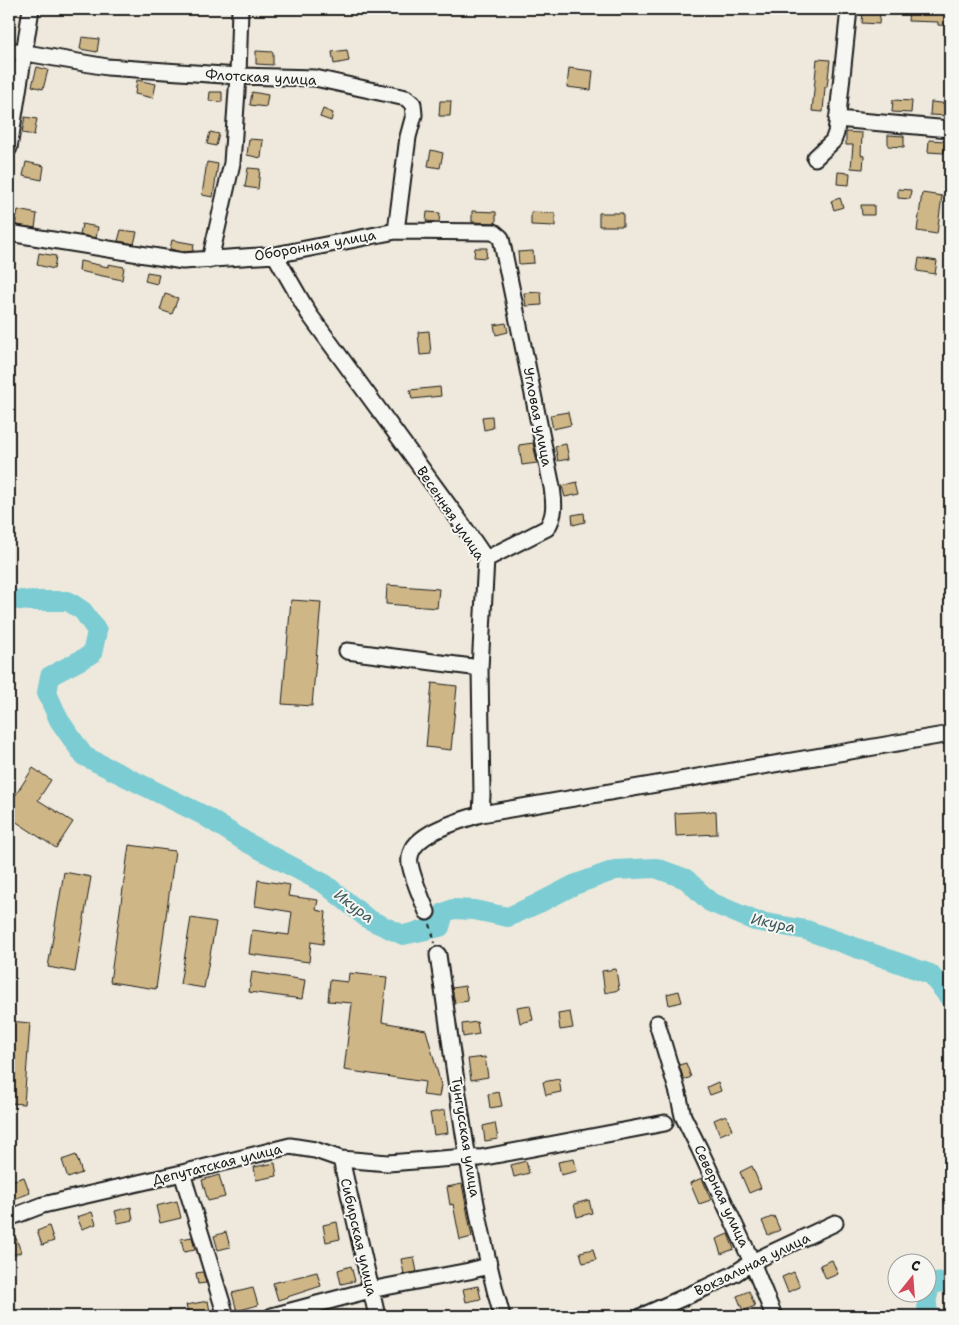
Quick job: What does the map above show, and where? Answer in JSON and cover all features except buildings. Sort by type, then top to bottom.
[{"type":"street","points":[[9,148],[31,9]]},
{"type":"street","points":[[210,260],[232,163],[240,9]]},
{"type":"street","points":[[815,158],[834,141],[849,9]]},
{"type":"street","name":"Флотская улица","points":[[9,50],[107,67],[238,76],[315,78],[406,98],[413,104],[414,115],[408,137],[396,231]]},
{"type":"street","points":[[837,119],[950,129]]},
{"type":"street","name":"Оборонная улица","points":[[9,232],[183,261],[275,255],[396,231],[494,232],[501,238]]},
{"type":"street","name":"Угловая улица","points":[[486,559],[547,528],[552,520],[554,508],[551,478],[501,238]]},
{"type":"street","name":"Весенняя улица","points":[[275,255],[309,314],[486,559],[480,668],[481,814]]},
{"type":"street","points":[[347,651],[480,668]]},
{"type":"street","points":[[426,912],[410,862],[413,847],[427,834],[481,814],[950,734]]},
{"type":"street","name":"Тунгусская улица","points":[[438,955],[467,1157],[488,1266],[502,1316]]},
{"type":"street","name":"Северная улица","points":[[657,1023],[683,1116],[752,1262],[774,1316]]},
{"type":"street","points":[[665,1123],[674,1110],[678,1093]]},
{"type":"street","name":"Депутатская улица","points":[[9,1218],[43,1204],[182,1173],[290,1146],[315,1150],[340,1158],[388,1163],[467,1157],[480,1158],[665,1123]]},
{"type":"street","name":"Северная улица","points":[[665,1123],[679,1126],[691,1132]]},
{"type":"street","name":"Сибирская улица","points":[[340,1158],[376,1316]]},
{"type":"street","points":[[182,1173],[226,1316]]},
{"type":"street","name":"Вокзальная улица","points":[[642,1316],[734,1274],[752,1262],[835,1223]]},
{"type":"street","points":[[469,1271],[480,1260],[486,1249]]},
{"type":"street","points":[[272,1316],[370,1290],[488,1266]]},
{"type":"path","points":[[426,912],[438,955]]},
{"type":"waterway","name":"Икура","points":[[9,599],[68,601],[83,611],[97,631],[92,654],[50,676],[47,693],[59,720],[84,756],[203,815],[246,842],[325,884],[368,919],[403,935],[440,927],[444,913],[453,909],[474,910],[508,917],[574,885],[615,870],[656,868],[686,879],[710,902],[755,921],[806,930],[930,974],[950,998]]},
{"type":"waterway","name":"Икура","points":[[929,1316],[927,1299],[930,1287],[933,1283],[950,1282]]}]
